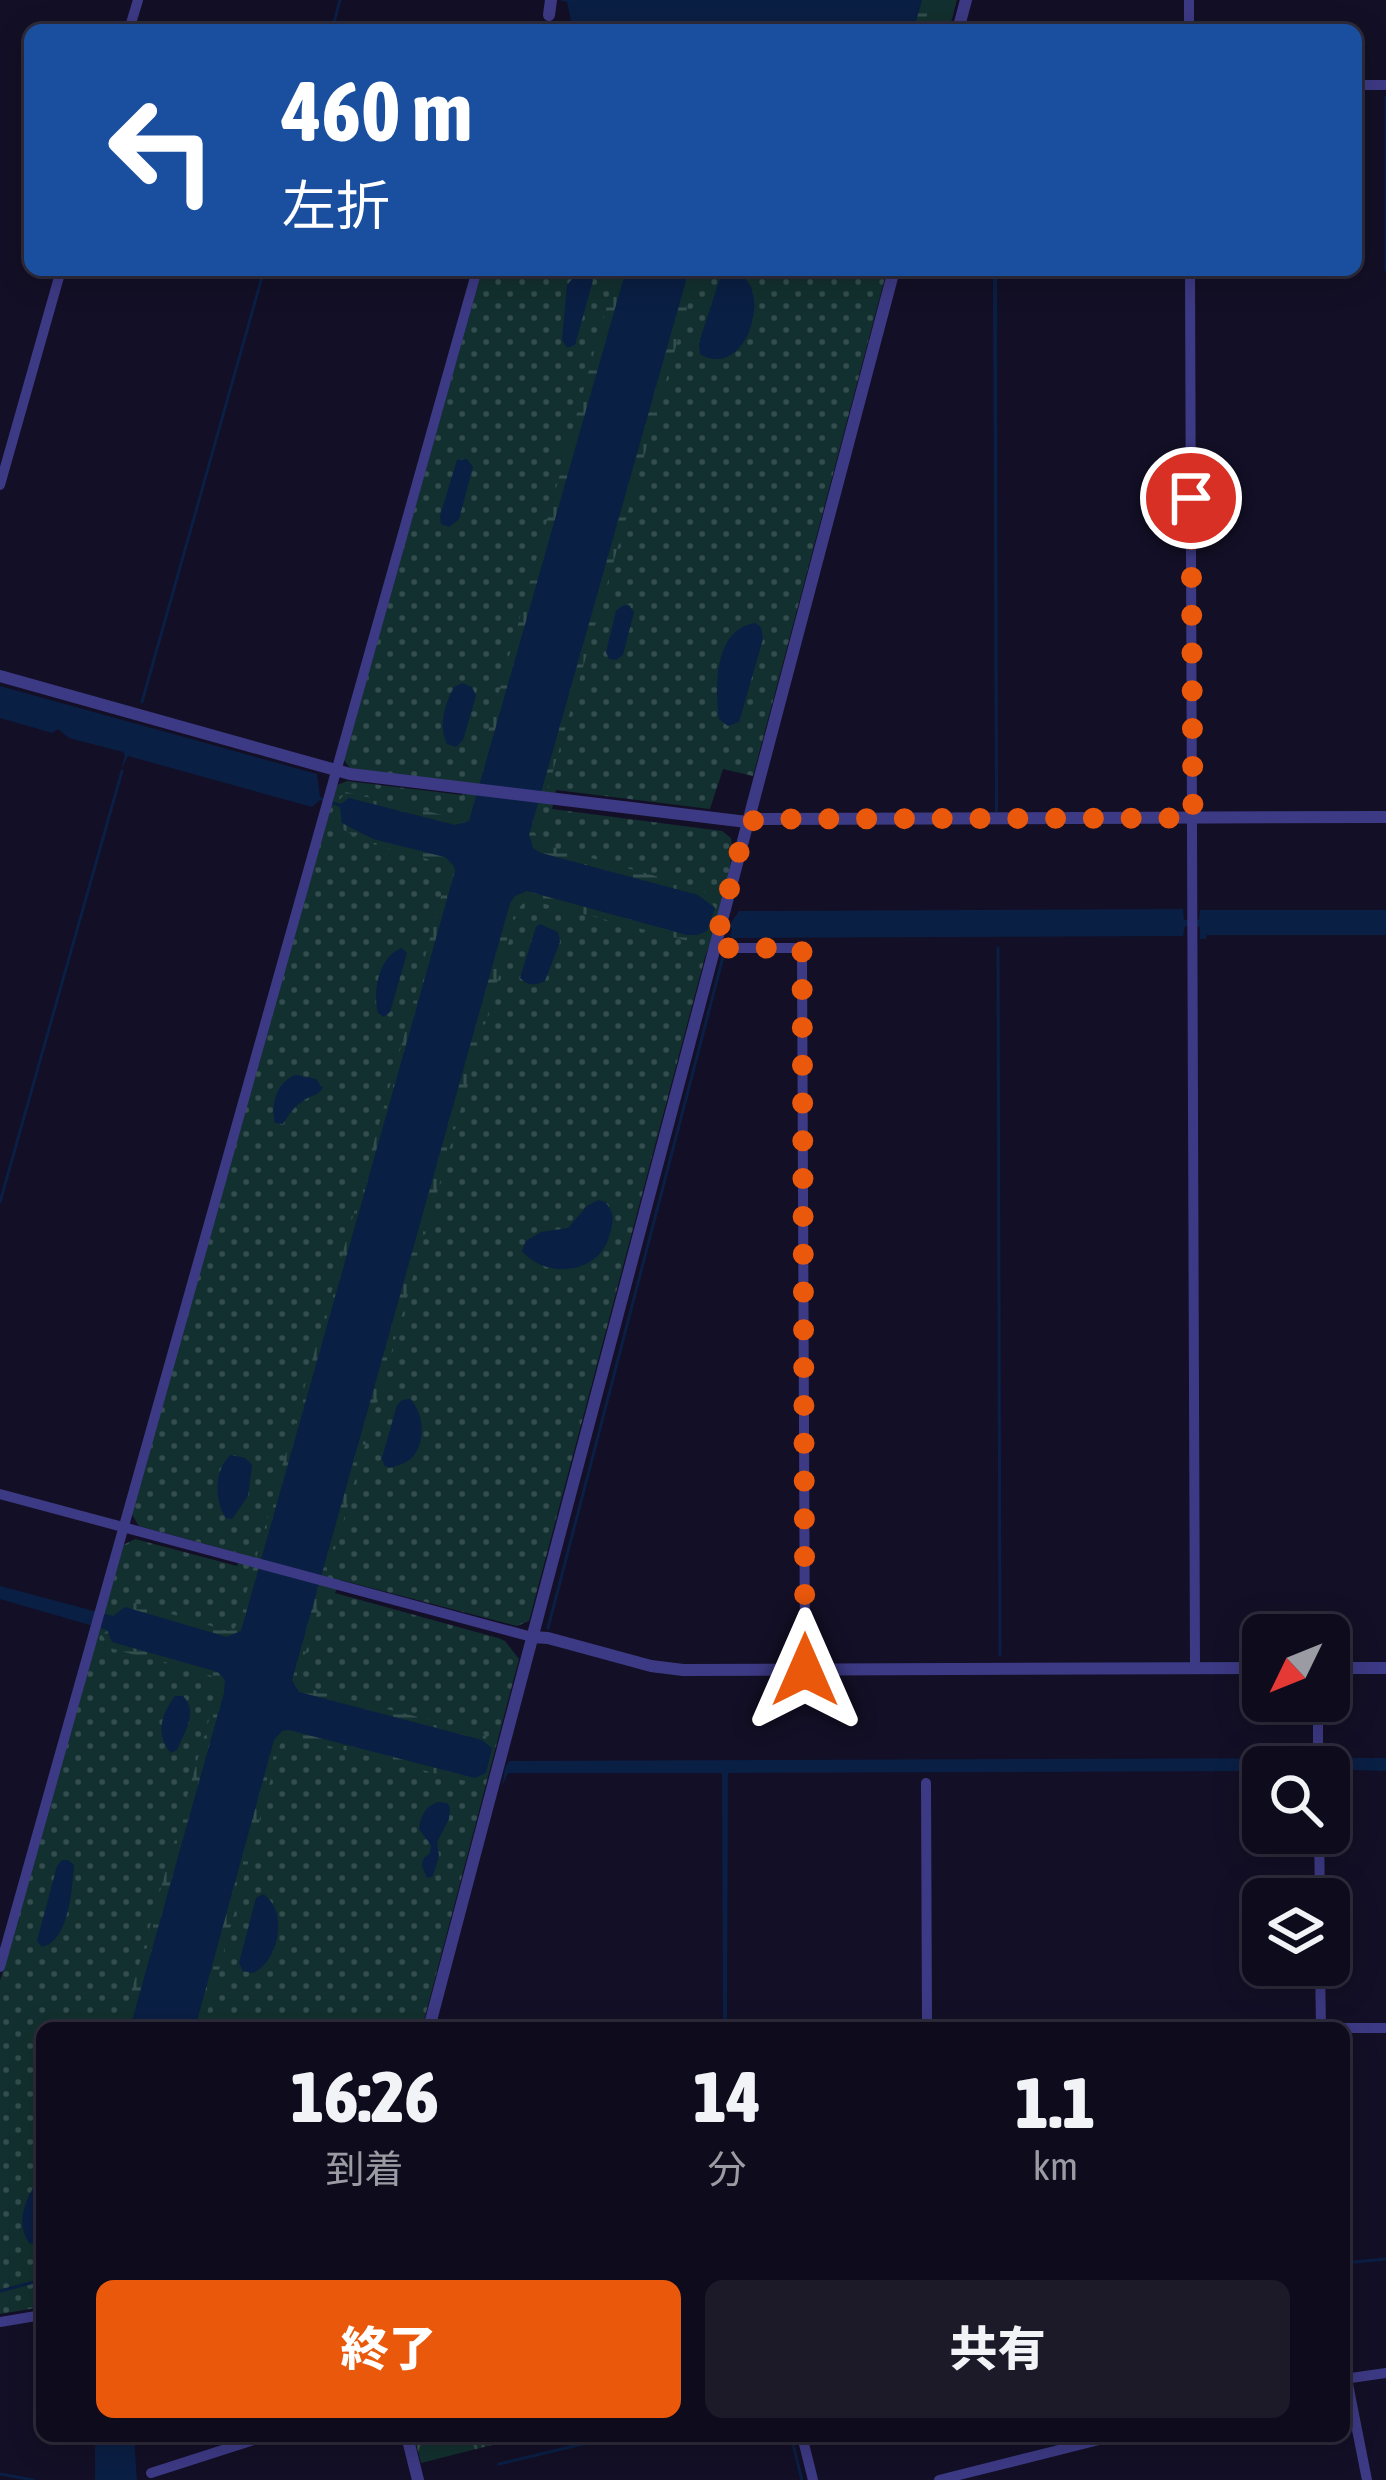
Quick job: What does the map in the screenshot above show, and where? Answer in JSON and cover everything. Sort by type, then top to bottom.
[{"type":"street","points":[[0,485],[59,276]]},
{"type":"street","points":[[0,1967],[475,276]]},
{"type":"street","points":[[431,2022],[892,276]]},
{"type":"street","points":[[1190,276],[1195,1669]]},
{"type":"street","points":[[0,676],[335,771],[747,822],[1386,817]]},
{"type":"street","points":[[714,948],[802,951],[805,1670]]},
{"type":"street","points":[[0,1494],[652,1666],[683,1670],[1242,1668]]},
{"type":"street","points":[[1350,1668],[1386,1668]]},
{"type":"street","points":[[926,1783],[927,2022]]},
{"type":"street","points":[[1321,1986],[1321,2022]]},
{"type":"street","points":[[1350,2028],[1386,2028]]},
{"type":"street","points":[[0,2322],[36,2316]]},
{"type":"street","points":[[1350,2377],[1386,2373]]},
{"type":"street","points":[[1350,2401],[1367,2480]]},
{"type":"street","points":[[151,2473],[247,2442]]},
{"type":"street","points":[[408,2442],[418,2480]]},
{"type":"street","points":[[804,2442],[813,2480]]},
{"type":"street","points":[[939,2480],[1090,2442]]},
{"type":"green space","points":[[922,0],[957,0],[951,24],[915,24]]},
{"type":"green space","points":[[480,276],[885,276],[753,776],[723,769],[710,809],[556,790],[552,809],[722,831],[731,838],[731,850],[724,898],[529,1621],[517,1626],[341,1580],[335,1593],[498,1638],[519,1659],[424,2022],[36,2022],[36,2308],[0,2314],[0,1981],[123,1545],[135,1539],[237,1566],[242,1554],[139,1526],[131,1513],[337,785],[347,781],[462,795],[467,784],[350,768],[344,760]]},
{"type":"green space","points":[[615,276],[624,276],[469,821],[455,825],[349,798],[337,803],[346,792],[451,817],[463,811]]},
{"type":"green space","points":[[687,276],[696,276],[535,833],[541,844],[702,889],[715,908],[697,895],[541,853],[534,849],[529,835]]},
{"type":"green space","points":[[336,805],[341,807],[343,823],[373,839],[445,857],[455,871],[241,1631],[227,1637],[125,1608],[113,1616],[112,1608],[124,1600],[228,1631],[238,1622],[408,1022],[446,877],[444,867],[369,843],[334,825]]},
{"type":"green space","points":[[526,891],[687,935],[707,931],[696,943],[533,901],[518,909],[299,1676],[305,1688],[484,1734],[492,1748],[482,1740],[299,1692],[292,1680],[510,903]]},
{"type":"green space","points":[[108,1630],[113,1642],[218,1672],[226,1684],[132,2022],[123,2022],[218,1688],[212,1676],[110,1648],[102,1635]]},
{"type":"green space","points":[[282,1731],[475,1778],[486,1773],[473,1783],[285,1738],[205,2022],[197,2022],[274,1740]]},
{"type":"green space","points":[[416,2442],[504,2442],[421,2463]]},
{"type":"water","points":[[559,0],[922,0],[915,24],[572,24],[567,2]]},
{"type":"water","points":[[575,276],[593,280],[575,345],[567,348],[562,340],[567,285]]},
{"type":"water","points":[[624,276],[687,276],[529,835],[534,849],[541,853],[698,895],[715,908],[707,931],[687,935],[527,891],[510,903],[292,1680],[299,1692],[482,1740],[492,1748],[486,1773],[475,1778],[282,1731],[274,1740],[197,2022],[132,2022],[225,1680],[218,1672],[112,1642],[107,1630],[0,1599],[0,1586],[113,1616],[125,1607],[227,1637],[241,1631],[455,871],[445,857],[373,839],[342,823],[340,807],[320,800],[312,807],[128,756],[121,770],[123,752],[69,738],[58,729],[52,733],[0,718],[0,686],[317,774],[320,797],[341,804],[349,798],[455,825],[469,821]]},
{"type":"water","points":[[742,276],[754,298],[754,312],[745,340],[726,357],[714,359],[700,354],[699,343],[720,278]]},
{"type":"water","points":[[993,276],[997,276],[998,812]]},
{"type":"water","points":[[467,459],[473,467],[459,519],[449,527],[441,524],[440,516],[457,460]]},
{"type":"water","points":[[629,605],[634,612],[623,655],[609,659],[606,652],[616,611]]},
{"type":"water","points":[[755,623],[763,639],[739,722],[728,726],[719,719],[720,662],[731,637]]},
{"type":"water","points":[[462,683],[472,687],[476,696],[463,740],[456,747],[447,744],[443,722],[454,687]]},
{"type":"water","points":[[1183,909],[1184,920],[1199,920],[1200,910],[1386,910],[1386,935],[1207,935],[1200,939],[1200,927],[1185,926],[1183,936],[732,938],[728,927],[739,911]]},
{"type":"water","points":[[540,924],[558,932],[560,942],[545,981],[526,983],[520,978]]},
{"type":"water","points":[[402,948],[407,953],[390,1012],[384,1017],[376,1004],[379,975],[388,958]]},
{"type":"water","points":[[296,1075],[316,1079],[323,1088],[298,1105],[283,1124],[275,1123],[276,1094]]},
{"type":"water","points":[[598,1200],[608,1206],[612,1222],[603,1250],[594,1259],[583,1266],[557,1269],[522,1251],[526,1241],[541,1232],[568,1228]]},
{"type":"water","points":[[410,1399],[420,1418],[421,1440],[410,1460],[389,1468],[382,1458],[397,1405]]},
{"type":"water","points":[[231,1455],[252,1465],[248,1496],[232,1519],[222,1511],[218,1485],[221,1468]]},
{"type":"water","points":[[175,1696],[188,1702],[190,1716],[177,1750],[171,1753],[162,1724]]},
{"type":"water","points":[[1242,1758],[1242,1771],[728,1773],[727,2022],[723,2022],[722,1773],[508,1773],[502,1787],[509,1761]]},
{"type":"water","points":[[1350,1758],[1386,1758],[1386,1771],[1350,1770]]},
{"type":"water","points":[[438,1802],[447,1803],[449,1819],[437,1842],[439,1856],[433,1876],[427,1878],[422,1866],[431,1845],[419,1829],[424,1812]]},
{"type":"water","points":[[62,1860],[74,1865],[67,1913],[58,1935],[42,1947],[37,1941]]},
{"type":"water","points":[[263,1894],[276,1911],[278,1935],[269,1958],[253,1973],[243,1971],[239,1963],[256,1898]]},
{"type":"water","points":[[36,2183],[36,2244],[29,2243],[22,2225]]},
{"type":"water","points":[[96,2442],[134,2442],[137,2480],[95,2480]]},
{"type":"waterway","points":[[334,24],[340,0]]},
{"type":"waterway","points":[[1386,97],[1386,270]]},
{"type":"waterway","points":[[142,702],[262,276]]},
{"type":"waterway","points":[[0,1202],[122,771]]},
{"type":"waterway","points":[[998,948],[1000,1655]]},
{"type":"waterway","points":[[548,1628],[724,953]]},
{"type":"waterway","points":[[1350,2262],[1386,2259]]},
{"type":"waterway","points":[[0,2291],[36,2282]]},
{"type":"waterway","points":[[499,2464],[591,2442]]},
{"type":"waterway","points":[[792,2442],[802,2480]]},
{"type":"waterway","points":[[0,2474],[33,2480]]},
{"type":"route","points":[[805,1670],[802,951],[714,948],[747,822],[1193,818],[1191,498]]}]
